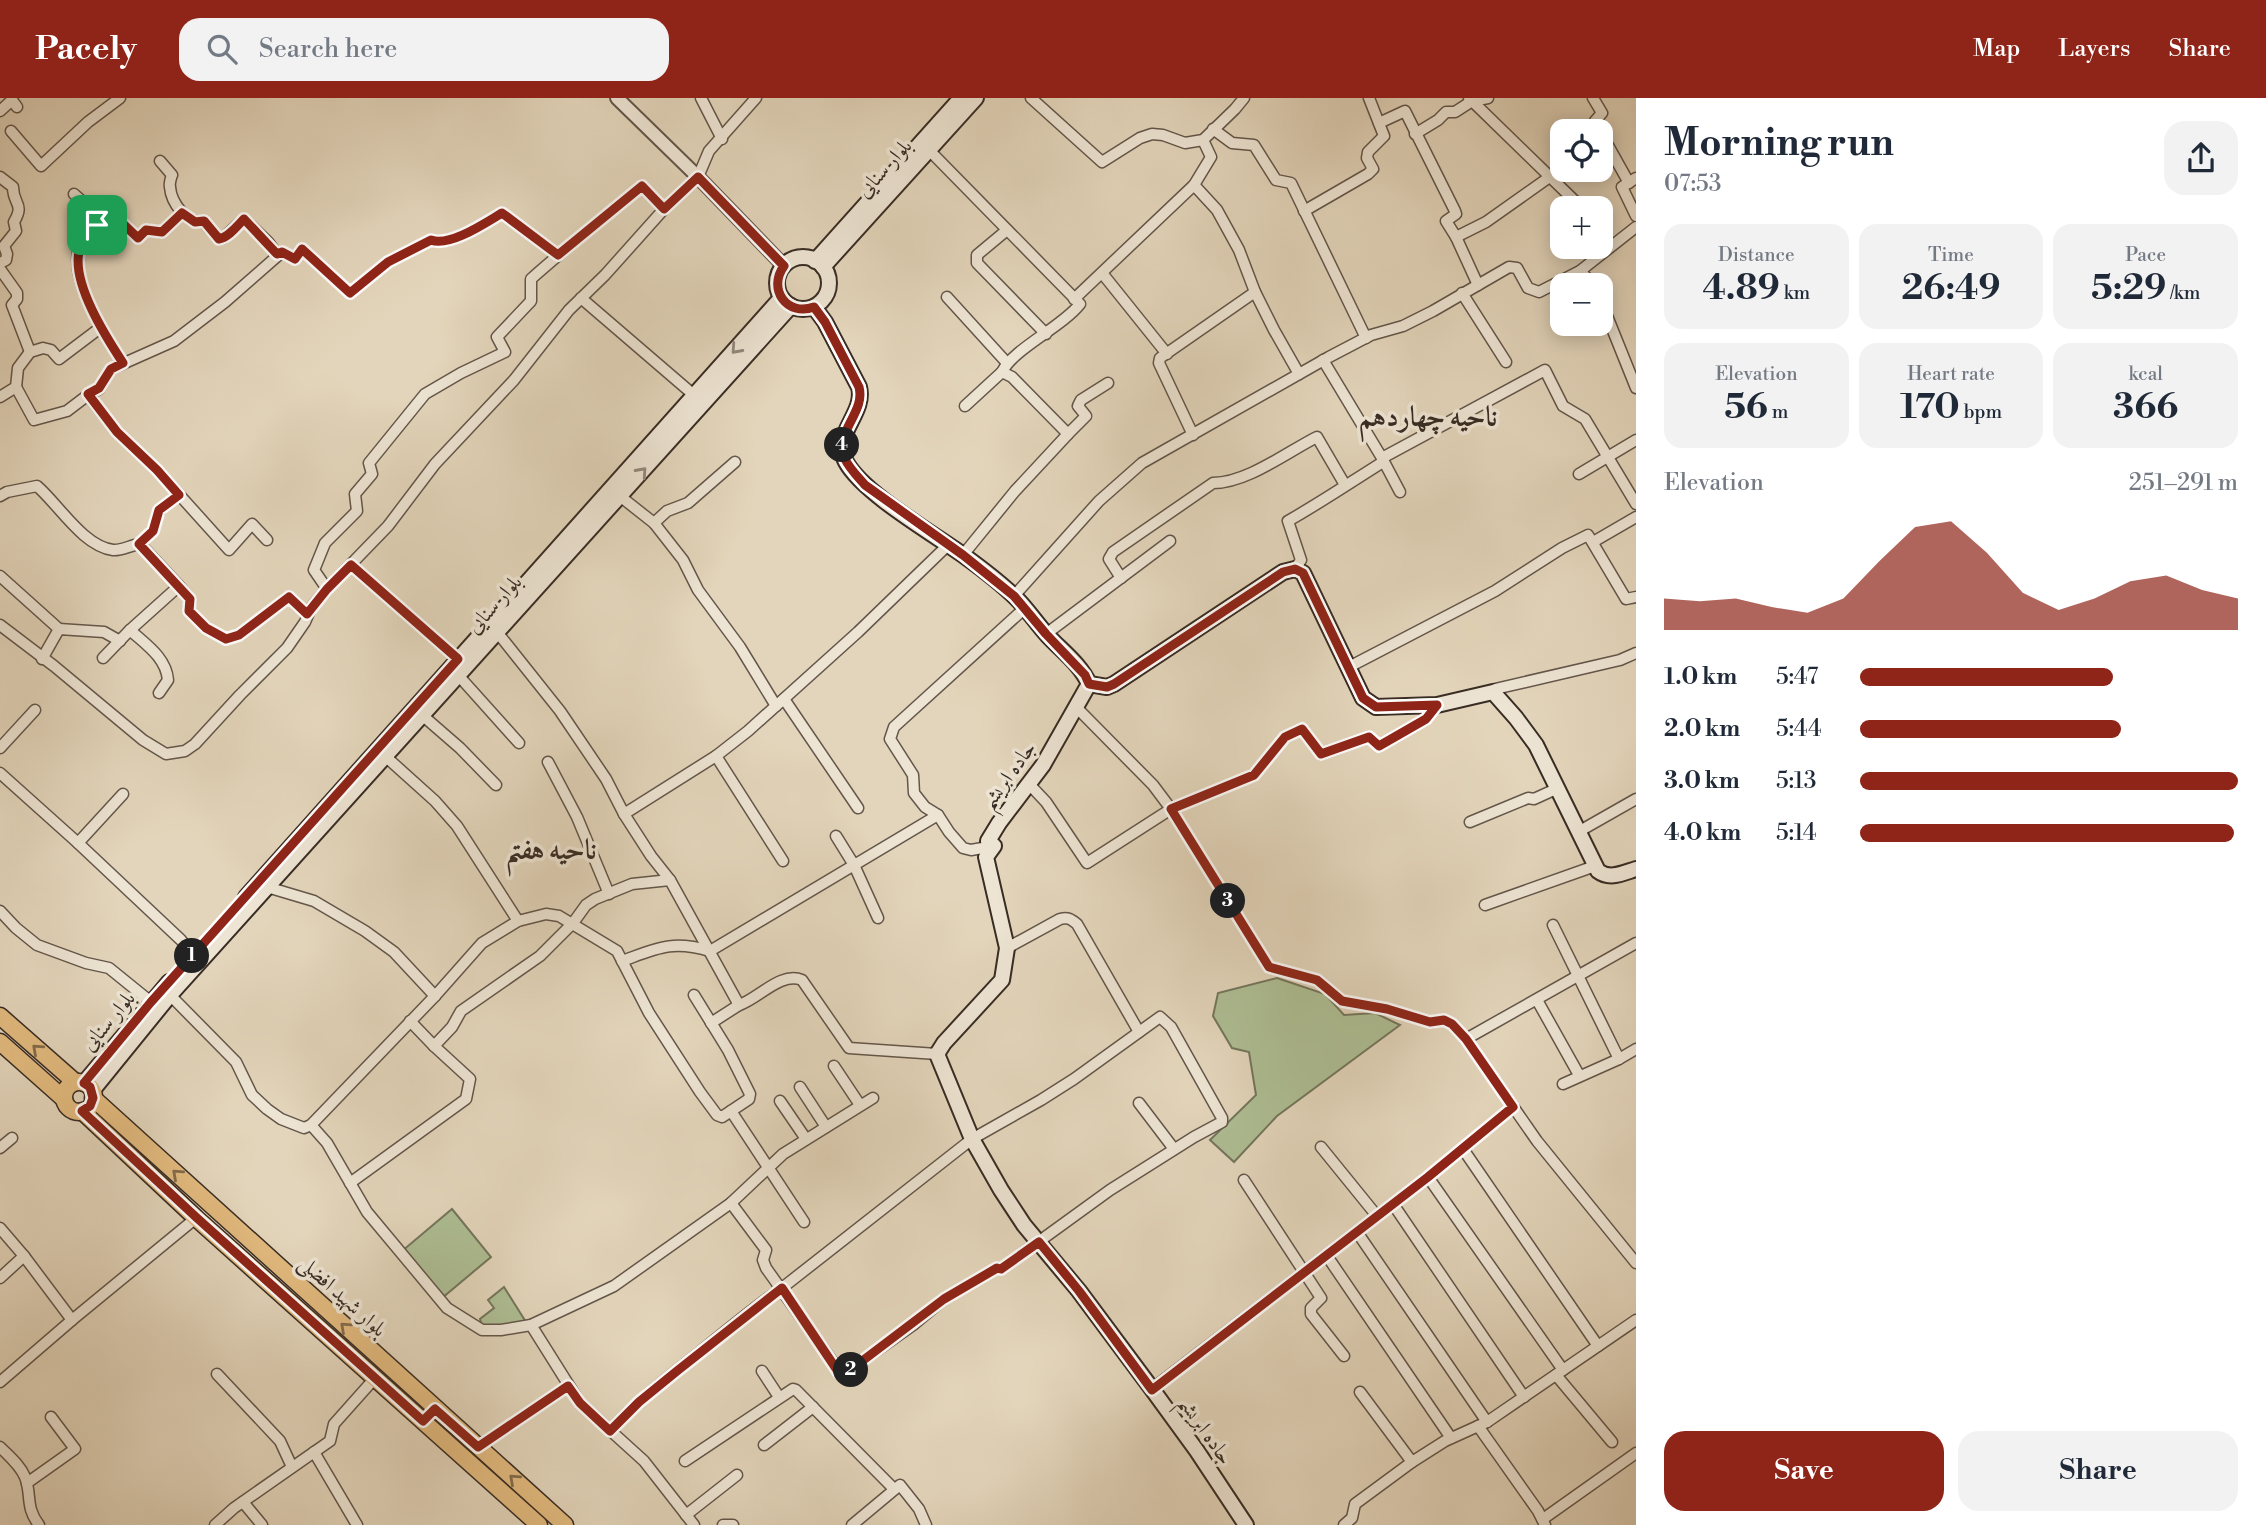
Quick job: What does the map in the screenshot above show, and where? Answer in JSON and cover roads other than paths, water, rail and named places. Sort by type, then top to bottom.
[{"type":"main road","name":"بلوار سنایی","points":[[819,264],[961,98]]},
{"type":"main road","name":"بلوار سنایی","points":[[819,264],[976,98]]},
{"type":"main road","points":[[802,258],[819,264],[828,279],[824,298],[814,307],[802,309],[786,302],[777,285],[777,278],[784,266],[802,258]]},
{"type":"main road","name":"بلوار سنایی","points":[[86,1089],[151,1002],[458,659],[616,493],[695,396],[786,302]]},
{"type":"main road","name":"بلوار سنایی","points":[[86,1089],[497,632],[786,302]]},
{"type":"main road","points":[[814,307],[825,322],[861,395],[855,415],[843,434],[841,447],[846,461],[865,485],[963,555],[1014,596],[1085,675],[1089,684],[1107,687],[1114,684],[1283,572],[1295,569],[1303,573],[1363,698],[1376,707],[1437,705],[1493,692],[1535,744],[1595,866],[1604,875],[1616,875],[1636,869]]},
{"type":"main road","name":"جاده ابریشم","points":[[1089,684],[1044,765],[988,841],[994,846],[986,857],[1007,948],[1002,980],[937,1054],[972,1139],[1001,1190],[1197,1451],[1246,1525]]},
{"type":"main road","name":"بلوار شهید افضلی","points":[[0,1016],[86,1089],[565,1525]]},
{"type":"main road","points":[[0,1042],[64,1099],[71,1109],[82,1111],[90,1106],[86,1089],[65,1090],[64,1099]]},
{"type":"main road","name":"بلوار شهید افضلی","points":[[82,1111],[539,1525]]},
{"type":"main road","points":[[423,1421],[435,1409]]},
{"type":"street","points":[[10,131],[41,166],[88,122],[120,98]]},
{"type":"street","points":[[617,98],[784,266]]},
{"type":"street","points":[[701,98],[722,139]]},
{"type":"street","points":[[0,625],[143,740],[172,755],[195,744],[287,648],[307,614],[327,589],[388,526],[435,464],[514,380],[537,348],[581,298],[664,209],[698,177],[709,151],[756,98]]},
{"type":"street","points":[[1031,98],[1102,162],[1140,138],[1152,134],[1163,135],[1185,144],[1203,140],[1244,98]]},
{"type":"street","points":[[1304,211],[1373,169],[1367,158],[1368,152],[1384,136],[1369,98]]},
{"type":"street","points":[[1415,134],[1446,112],[1457,111],[1471,99],[1488,98]]},
{"type":"street","points":[[1593,98],[1602,113],[1597,119]]},
{"type":"street","points":[[1471,99],[1550,175]]},
{"type":"street","points":[[0,111],[12,100],[17,107]]},
{"type":"street","points":[[1379,123],[1405,111],[1455,211],[1456,214],[1446,221],[1478,285]]},
{"type":"street","points":[[1213,129],[1232,143],[1254,145],[1276,180],[1291,183],[1366,338]]},
{"type":"street","points":[[1074,299],[1194,185],[1211,157],[1203,140]]},
{"type":"street","points":[[929,150],[1080,304],[1004,367],[965,406]]},
{"type":"street","points":[[1613,151],[1632,180],[1622,187],[1636,216]]},
{"type":"street","points":[[160,161],[172,175],[169,186],[173,200],[182,213],[195,222],[204,221],[219,239],[244,219],[277,254]]},
{"type":"street","points":[[0,177],[13,187],[13,195],[20,206],[14,222],[16,231],[4,246],[6,260],[0,266],[17,293],[17,299],[12,304],[30,352]]},
{"type":"street","points":[[1456,237],[1486,222],[1550,177]]},
{"type":"street","points":[[1557,182],[1570,196]]},
{"type":"street","points":[[1194,185],[1217,210],[1234,240],[1255,292],[1300,374]]},
{"type":"street","points":[[327,589],[314,570],[325,543],[357,511],[355,494],[372,474],[369,463],[425,394],[505,352],[497,337],[531,302],[531,279],[642,186],[664,209]]},
{"type":"street","points":[[74,194],[83,202],[97,225],[103,226],[117,218],[138,238],[146,230],[162,232],[182,213]]},
{"type":"street","points":[[100,328],[59,359],[51,350],[43,348],[30,352],[18,368],[16,387],[33,420],[67,411],[99,388],[111,369],[174,341],[225,302],[282,252],[295,259],[302,249],[350,293],[388,262],[431,240],[438,243],[472,231],[502,213],[558,255]]},
{"type":"street","points":[[97,225],[83,241],[78,253],[80,277],[100,328],[123,363]]},
{"type":"street","points":[[1014,596],[1099,501],[1142,463],[1323,360],[1366,338],[1403,326],[1423,316],[1509,267],[1517,268],[1528,288],[1539,292],[1580,271],[1636,228]]},
{"type":"street","points":[[1007,230],[977,255],[977,263],[1046,334]]},
{"type":"street","points":[[1102,273],[1167,354]]},
{"type":"street","points":[[1193,435],[1159,363],[1160,358],[1255,292]]},
{"type":"street","points":[[1462,293],[1506,362]]},
{"type":"street","points":[[947,297],[1012,377],[1068,435]]},
{"type":"street","points":[[581,298],[695,396]]},
{"type":"street","points":[[1613,328],[1634,375],[1636,388]]},
{"type":"street","points":[[1323,360],[1400,492]]},
{"type":"street","points":[[1295,569],[1301,560],[1288,522],[1336,494],[1383,460],[1545,370],[1563,406],[1586,419],[1636,503]]},
{"type":"street","points":[[963,555],[1015,491],[1086,416],[1078,406],[1081,400],[1108,383]]},
{"type":"street","points":[[0,397],[16,387]]},
{"type":"street","points":[[88,394],[117,432],[157,470],[229,550],[252,524],[267,540]]},
{"type":"street","points":[[1121,578],[1109,559],[1113,552],[1213,483],[1227,483],[1317,437],[1345,485]]},
{"type":"street","points":[[1579,474],[1636,440]]},
{"type":"street","points":[[654,523],[667,512],[688,503],[735,462]]},
{"type":"street","points":[[0,496],[37,486],[96,545],[116,551],[139,544],[153,531],[159,510],[179,495]]},
{"type":"street","points":[[616,493],[654,523],[683,560],[698,590],[858,808]]},
{"type":"street","points":[[1593,542],[1636,517]]},
{"type":"street","points":[[1347,668],[1495,591],[1562,548],[1588,535],[1626,599],[1636,597]]},
{"type":"street","points":[[1046,634],[1170,541]]},
{"type":"street","points":[[139,544],[190,599],[189,611],[206,628],[226,639],[239,635],[289,597],[307,614]]},
{"type":"street","points":[[624,814],[716,756],[780,703],[948,545]]},
{"type":"street","points":[[351,565],[458,659]]},
{"type":"street","points":[[0,576],[59,629],[104,632],[120,641]]},
{"type":"street","points":[[103,658],[179,586]]},
{"type":"street","points":[[994,846],[971,850],[963,848],[938,815],[925,807],[914,793],[913,775],[890,739],[890,734],[894,727],[1026,608]]},
{"type":"street","points":[[42,659],[59,629]]},
{"type":"street","points":[[130,630],[160,657],[167,670],[168,680],[159,693]]},
{"type":"street","points":[[497,632],[560,710],[606,779],[624,814],[670,880],[739,1005]]},
{"type":"street","points":[[1493,692],[1495,689],[1620,660],[1636,653]]},
{"type":"street","points":[[458,675],[519,743]]},
{"type":"street","points":[[1030,783],[1087,863],[1171,809],[1254,775],[1285,737],[1302,729],[1321,754],[1369,737],[1379,746],[1426,719],[1437,705]]},
{"type":"street","points":[[1077,708],[1153,785],[1171,809],[1269,967],[1317,980],[1342,1001],[1387,1009],[1430,1022],[1444,1020],[1452,1024],[1466,1039],[1537,1141],[1636,1263]]},
{"type":"street","points":[[0,748],[35,710]]},
{"type":"street","points":[[422,715],[460,748],[496,785]]},
{"type":"street","points":[[385,756],[435,801],[457,826],[518,921]]},
{"type":"street","points":[[716,756],[783,861]]},
{"type":"street","points":[[548,762],[577,817],[609,894]]},
{"type":"street","points":[[0,773],[173,932],[193,955]]},
{"type":"street","points":[[1470,822],[1556,789]]},
{"type":"street","points":[[78,843],[124,794]]},
{"type":"street","points":[[1578,832],[1636,799]]},
{"type":"street","points":[[622,961],[674,944],[710,951],[938,815]]},
{"type":"street","points":[[836,836],[878,918]]},
{"type":"street","points":[[1485,905],[1595,866]]},
{"type":"street","points":[[434,1046],[452,1027],[461,1011],[540,956],[573,923],[586,905],[632,884],[670,880]]},
{"type":"street","points":[[267,887],[314,901],[365,931],[394,952],[435,996]]},
{"type":"street","points":[[0,911],[37,945],[86,963],[109,968],[151,1002]]},
{"type":"street","points":[[170,995],[236,1062],[252,1095],[281,1119],[304,1128],[312,1125],[482,943],[518,921],[547,914],[559,916],[617,951],[649,1013],[700,1092],[720,1117],[749,1098],[750,1094],[694,995]]},
{"type":"street","points":[[1007,948],[1060,919],[1072,919],[1139,1032]]},
{"type":"street","points":[[1553,925],[1619,1059]]},
{"type":"street","points":[[1466,1039],[1636,943]]},
{"type":"street","points":[[711,1023],[784,980],[795,977],[802,980],[849,1048],[937,1054]]},
{"type":"street","points":[[1538,1000],[1579,1075]]},
{"type":"street","points":[[610,1431],[639,1402],[677,1371],[782,1288],[972,1139],[1041,1100],[1160,1017],[1171,1027],[1223,1118],[1222,1122],[1110,1190],[1001,1269],[997,1268],[944,1299],[913,1325],[842,1375],[782,1288],[766,1268],[763,1261],[766,1250],[731,1203]]},
{"type":"street","points":[[350,1183],[466,1099],[470,1079],[411,1021]]},
{"type":"street","points":[[1563,1084],[1636,1050]]},
{"type":"street","points":[[834,1066],[860,1105]]},
{"type":"street","points":[[800,1087],[826,1126]]},
{"type":"street","points":[[312,1125],[327,1143],[367,1212],[447,1308],[482,1330],[501,1330],[531,1325],[614,1286],[731,1203],[783,1154],[873,1098]]},
{"type":"street","points":[[780,1101],[806,1139]]},
{"type":"street","points":[[1139,1103],[1174,1150]]},
{"type":"street","points":[[1152,1390],[1428,1177],[1513,1107]]},
{"type":"street","points":[[731,1111],[804,1222]]},
{"type":"street","points":[[0,1148],[12,1138]]},
{"type":"street","points":[[1321,1147],[1377,1216]]},
{"type":"street","points":[[1463,1149],[1598,1346]]},
{"type":"street","points":[[1428,1177],[1560,1372],[1612,1442]]},
{"type":"street","points":[[1244,1180],[1321,1298],[1311,1308],[1311,1314],[1344,1356]]},
{"type":"street","points":[[1393,1204],[1524,1397]]},
{"type":"street","points":[[0,1382],[197,1218]]},
{"type":"street","points":[[0,1228],[72,1320]]},
{"type":"street","points":[[1357,1231],[1544,1522],[1636,1453]]},
{"type":"street","points":[[0,1278],[24,1256]]},
{"type":"street","points":[[1327,1256],[1451,1438]]},
{"type":"street","points":[[1343,1525],[1352,1518],[1355,1504],[1412,1462],[1451,1438],[1482,1424],[1636,1320]]},
{"type":"street","points":[[531,1325],[580,1403],[644,1461],[694,1525]]},
{"type":"street","points":[[762,1371],[779,1397]]},
{"type":"street","points":[[218,1374],[280,1441],[292,1467]]},
{"type":"street","points":[[215,1525],[330,1441],[334,1424],[375,1378]]},
{"type":"street","points":[[478,1447],[568,1386]]},
{"type":"street","points":[[685,1461],[793,1389],[894,1489]]},
{"type":"street","points":[[1360,1392],[1412,1462]]},
{"type":"street","points":[[764,1445],[813,1407]]},
{"type":"street","points":[[26,1483],[75,1449],[51,1417]]},
{"type":"street","points":[[0,1447],[20,1467],[26,1483],[28,1503],[39,1525]]},
{"type":"street","points":[[314,1452],[357,1525]]},
{"type":"street","points":[[686,1515],[737,1475]]},
{"type":"street","points":[[852,1525],[898,1485],[902,1486],[919,1509],[926,1525]]},
{"type":"street","points":[[243,1502],[262,1525]]},
{"type":"street","points":[[723,1525],[733,1525]]},
{"type":"district","name":"ناحیه چهاردهم","points":[[1428,416]]},
{"type":"district","name":"ناحیه هفتم","points":[[551,849]]}]
